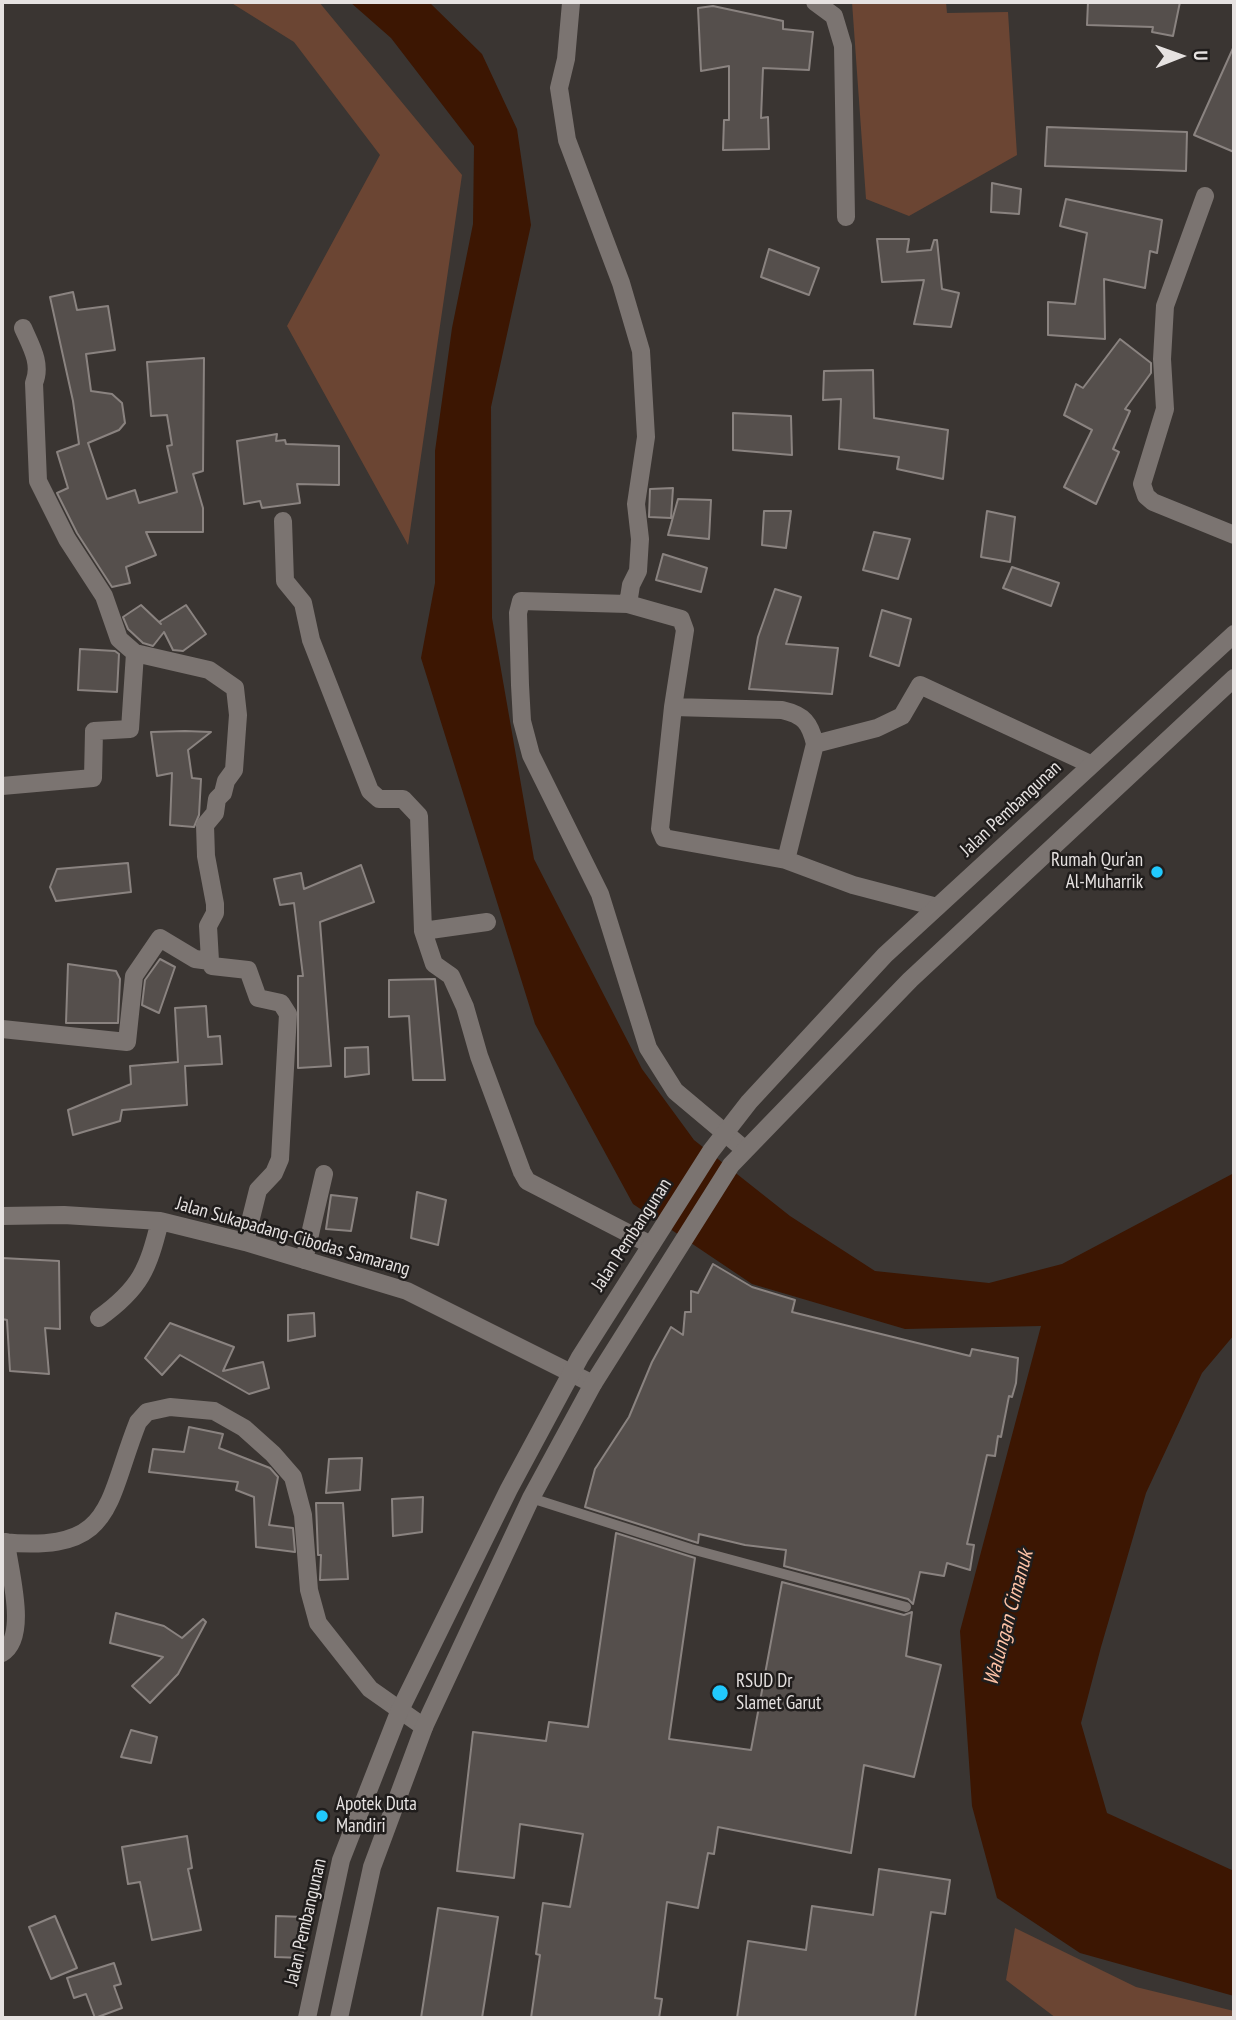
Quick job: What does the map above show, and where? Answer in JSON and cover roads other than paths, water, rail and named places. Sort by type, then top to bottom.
[{"type":"street","points":[[815,2],[834,16],[843,46],[846,217]]},
{"type":"street","points":[[571,3],[566,59],[559,88],[567,140],[621,283],[641,351],[646,437],[636,504],[640,539],[638,571],[631,585],[628,604]]},
{"type":"street","points":[[1205,197],[1165,306],[1162,359],[1165,409],[1142,484],[1146,496],[1153,502],[1234,535]]},
{"type":"street","points":[[23,328],[34,350],[38,373],[34,383],[38,481],[67,539],[104,596],[119,639],[135,653],[209,670],[235,688],[238,715],[234,770],[226,781],[223,793],[217,799],[215,813],[205,825],[206,856],[215,904],[215,913],[208,926],[210,961],[212,966],[248,970],[258,998],[281,1003],[288,1014],[280,1159],[274,1173],[258,1190],[245,1242]]},
{"type":"street","points":[[283,521],[285,581],[303,603],[311,640],[370,791],[379,799],[403,799],[419,816],[423,931],[434,964],[451,976],[465,1007],[483,1068],[527,1181],[656,1237]]},
{"type":"street","points":[[744,1149],[675,1091],[648,1048],[600,894],[531,755],[522,721],[518,613],[521,601],[628,604],[681,619],[685,624],[660,817],[664,838],[786,860],[853,885],[937,907]]},
{"type":"street","name":"Jalan Pembangunan","points":[[307,2018],[341,1860],[399,1712],[509,1489],[572,1371],[711,1151],[749,1102],[885,955],[1234,634]]},
{"type":"street","points":[[2,786],[93,778],[94,731],[130,729],[135,653]]},
{"type":"street","points":[[339,2018],[372,1867],[424,1727],[531,1498],[593,1384],[731,1165],[910,980],[1234,678]]},
{"type":"street","points":[[815,744],[877,728],[902,716],[920,685],[1090,764]]},
{"type":"street","points":[[673,707],[782,710],[799,713],[810,725],[815,744],[786,860]]},
{"type":"street","points":[[423,931],[487,922]]},
{"type":"street","points":[[2,1029],[127,1042],[134,976],[160,938],[195,959],[210,961]]},
{"type":"street","points":[[304,1260],[324,1174]]},
{"type":"street","name":"Jalan Sukapadang-Cibodas Samarang","points":[[2,1216],[64,1215],[160,1221],[245,1242],[407,1291],[572,1371],[593,1384]]},
{"type":"street","points":[[99,1318],[125,1299],[137,1285],[153,1249],[160,1221]]},
{"type":"street","points":[[2,1653],[8,1649],[17,1632],[4,1542],[56,1541],[85,1534],[108,1508],[138,1422],[147,1412],[170,1407],[214,1411],[244,1428],[274,1454],[293,1477],[303,1515],[309,1590],[318,1623],[370,1689],[399,1712],[424,1727]]},
{"type":"lane","points":[[531,1498],[691,1549],[906,1607]]},
{"type":"water","name":"Walungan Cimanuk","points":[[350,2],[429,2],[482,54],[517,129],[531,225],[491,407],[492,618],[534,859],[642,1069],[694,1140],[790,1216],[875,1271],[989,1283],[1062,1264],[1234,1173],[1234,1335],[1202,1373],[1146,1493],[1081,1723],[1107,1813],[1234,1871],[1234,1996],[1080,1953],[997,1898],[972,1806],[960,1631],[1041,1326],[905,1329],[752,1284],[633,1204],[535,1024],[421,658],[435,583],[435,451],[452,328],[473,224],[474,146],[391,38]]},
{"type":"place","name":"Rumah Qur'an Al-Muharrik","points":[[1157,872]]},
{"type":"place","name":"RSUD Dr Slamet Garut","points":[[720,1693]]},
{"type":"place","name":"Apotek Duta Mandiri","points":[[322,1816]]}]
